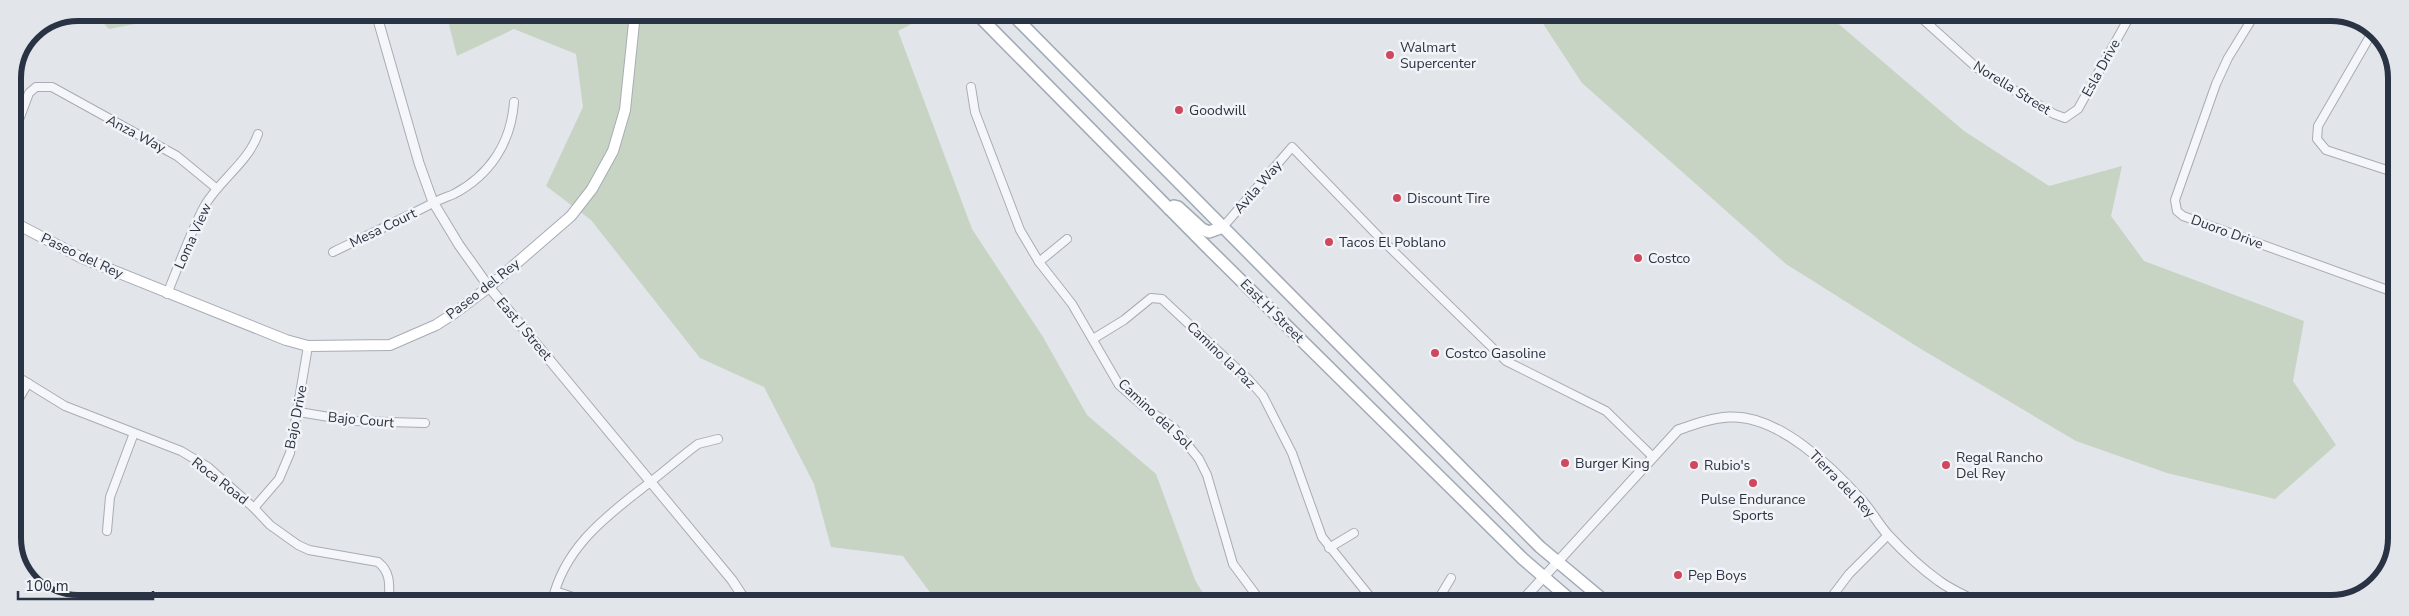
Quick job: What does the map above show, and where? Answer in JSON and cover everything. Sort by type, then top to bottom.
[{"type":"main road","name":"Paseo del Rey","points":[[21,226],[82,258],[256,330],[308,346],[390,345],[436,325],[489,287],[570,216],[592,189],[613,151],[625,110],[635,21]]},
{"type":"main road","name":"East H Street","points":[[984,21],[1169,209],[1544,578],[1564,595]]},
{"type":"main road","name":"East H Street","points":[[1019,21],[1556,562],[1597,595]]},
{"type":"main road","points":[[1169,209],[1174,206],[1178,207],[1202,229],[1209,232],[1223,227]]},
{"type":"street","name":"East J Street","points":[[378,21],[418,163],[433,202],[459,246],[489,287],[732,580],[742,595]]},
{"type":"street","name":"Norella Street","points":[[1925,21],[1977,68],[2047,110],[2065,118]]},
{"type":"street","name":"Esla Drive","points":[[2065,118],[2078,109],[2127,21]]},
{"type":"street","name":"Duoro Drive","points":[[2251,21],[2228,58],[2216,84],[2175,200],[2177,211],[2183,216],[2388,290]]},
{"type":"street","points":[[2370,37],[2318,126],[2317,139],[2326,150],[2388,170]]},
{"type":"street","name":"Anza Way","points":[[21,115],[29,94],[36,87],[52,86],[177,156],[216,188]]},
{"type":"street","name":"Camino del Sol","points":[[971,87],[975,112],[1020,230],[1039,262],[1072,304],[1119,385],[1143,406],[1174,428],[1199,459],[1206,475],[1234,564],[1256,595]]},
{"type":"street","name":"Mesa Court","points":[[333,252],[433,202],[453,194],[473,182],[487,170],[500,152],[513,118],[514,102]]},
{"type":"street","name":"Loma View","points":[[167,294],[205,206],[216,188],[254,146],[258,134]]},
{"type":"street","name":"Avila Way","points":[[1223,227],[1292,147],[1380,238],[1506,361],[1606,411],[1653,457]]},
{"type":"street","points":[[1039,262],[1067,240]]},
{"type":"street","name":"Camino la Paz","points":[[1093,339],[1124,320],[1152,298],[1162,299],[1263,396],[1292,453],[1317,526],[1329,548],[1368,595]]},
{"type":"street","name":"Bajo Drive","points":[[254,508],[279,479],[290,453],[299,412],[308,346]]},
{"type":"street","name":"Roca Road","points":[[21,379],[65,406],[190,456],[208,468],[254,508],[274,529],[298,545],[309,550],[374,560],[384,567],[390,579],[389,595]]},
{"type":"street","points":[[21,395],[28,383]]},
{"type":"street","name":"Bajo Court","points":[[299,412],[353,421],[425,423]]},
{"type":"street","name":"Tierra del Rey","points":[[1528,595],[1678,430],[1708,420],[1730,416],[1748,418],[1769,426],[1805,447],[1822,460],[1864,502],[1888,535],[1939,581],[1964,595]]},
{"type":"street","points":[[108,531],[110,497],[134,433]]},
{"type":"street","points":[[554,595],[573,553],[585,537],[623,502],[698,444],[718,439]]},
{"type":"street","points":[[1329,548],[1354,533]]},
{"type":"street","points":[[1833,595],[1849,574],[1888,535]]},
{"type":"street","points":[[1441,595],[1451,578]]},
{"type":"street","points":[[555,591],[567,595]]},
{"type":"green space","points":[[102,21],[151,21],[109,29]]},
{"type":"green space","points":[[448,21],[917,21],[898,31],[972,229],[1043,337],[1087,415],[1156,474],[1195,580],[1204,595],[932,595],[903,556],[831,547],[814,484],[764,387],[700,358],[591,220],[546,186],[583,107],[576,54],[514,29],[457,56]]},
{"type":"green space","points":[[1541,21],[1835,21],[1964,131],[2049,186],[2122,166],[2111,216],[2144,261],[2304,321],[2293,381],[2336,445],[2275,499],[2167,473],[2076,441],[1921,349],[1786,264],[1582,83]]},
{"type":"place","name":"Walmart Supercenter","points":[[1390,55]]},
{"type":"place","name":"Goodwill","points":[[1179,110]]},
{"type":"place","name":"Discount Tire","points":[[1397,198]]},
{"type":"place","name":"Tacos El Poblano","points":[[1329,242]]},
{"type":"place","name":"Costco","points":[[1638,258]]},
{"type":"place","name":"Costco Gasoline","points":[[1435,353]]},
{"type":"place","name":"Burger King","points":[[1565,463]]},
{"type":"place","name":"Rubio's","points":[[1694,465]]},
{"type":"place","name":"Regal Rancho Del Rey","points":[[1946,465]]},
{"type":"place","name":"Pulse Endurance Sports","points":[[1753,483]]},
{"type":"place","name":"Pep Boys","points":[[1678,575]]}]
